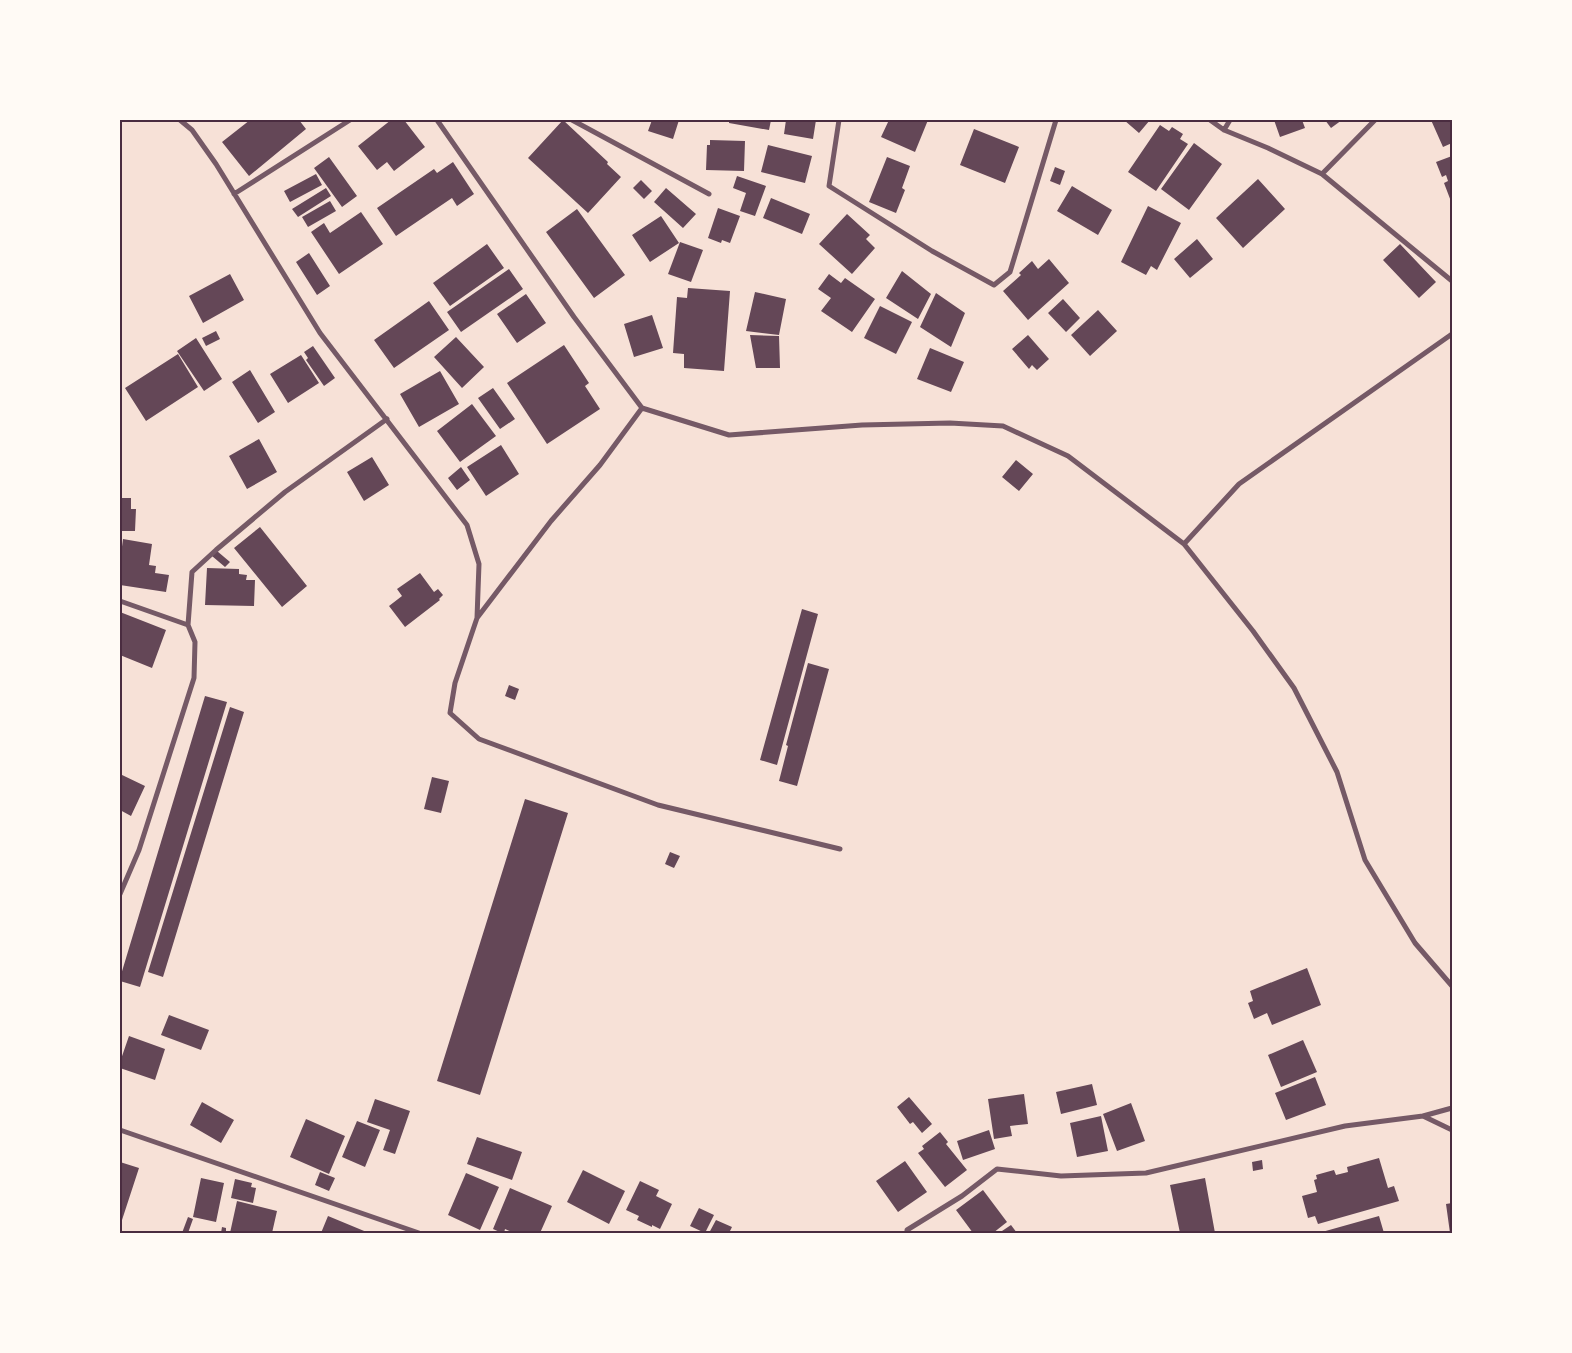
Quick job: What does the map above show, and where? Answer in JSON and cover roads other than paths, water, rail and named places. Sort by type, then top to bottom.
[{"type":"street","points":[[180,120],[192,130],[216,164],[320,333],[467,525],[479,564],[477,618],[455,683],[450,713],[479,739],[658,806],[840,849]]},
{"type":"street","points":[[234,194],[350,120]]},
{"type":"street","points":[[438,120],[574,317],[642,408],[729,435],[862,424],[950,423],[1003,426],[1068,456],[1184,544],[1253,631],[1294,688],[1337,772],[1365,860],[1415,943],[1452,986]]},
{"type":"street","points":[[572,120],[710,194]]},
{"type":"street","points":[[839,120],[829,186],[932,251],[994,285],[1010,272],[1056,120]]},
{"type":"street","points":[[1210,120],[1224,130],[1268,148],[1322,174],[1452,281]]},
{"type":"street","points":[[1224,130],[1230,120]]},
{"type":"street","points":[[1322,174],[1375,120]]},
{"type":"street","points":[[1184,544],[1239,484],[1452,334]]},
{"type":"street","points":[[477,618],[551,521],[600,465],[642,408]]},
{"type":"street","points":[[120,894],[138,850],[194,678],[195,642],[188,625],[192,572],[285,492],[386,419]]},
{"type":"street","points":[[120,601],[188,625]]},
{"type":"street","points":[[908,1233],[908,1230],[962,1196],[998,1169],[1061,1176],[1146,1173],[1345,1126],[1423,1116],[1452,1108]]},
{"type":"street","points":[[1423,1116],[1452,1130]]},
{"type":"street","points":[[120,1130],[419,1233]]}]
